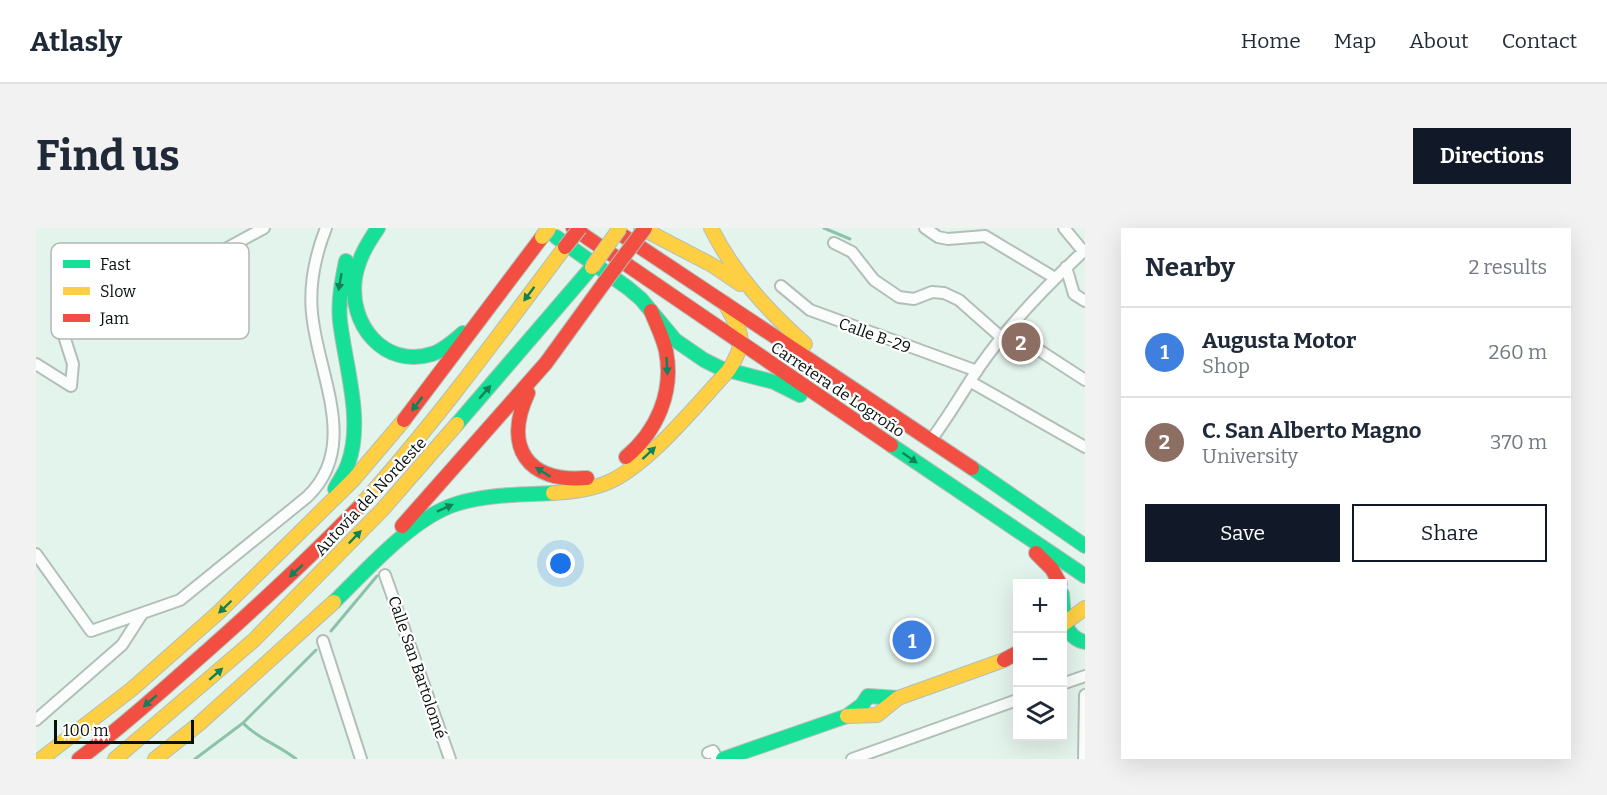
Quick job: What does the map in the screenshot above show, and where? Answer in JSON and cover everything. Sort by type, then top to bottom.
[{"type":"main road","points":[[378,228],[368,243],[355,274],[353,287],[355,312],[366,334],[374,342],[403,356],[428,355],[449,345],[464,332],[507,278],[528,257]]},
{"type":"main road","name":"Carretera de Logroño","points":[[573,228],[1085,576]]},
{"type":"main road","name":"Autovía del Nordeste","points":[[79,759],[107,738],[238,625],[314,556],[384,479],[454,393],[580,228]]},
{"type":"main road","name":"Carretera de Logroño","points":[[612,228],[832,373],[1085,546]]},
{"type":"main road","name":"Autovía del Nordeste","points":[[115,759],[254,640],[382,510],[592,267],[620,228]]},
{"type":"main road","points":[[651,311],[667,360],[666,390],[662,406],[644,440],[631,454],[595,476],[564,480],[548,476],[537,469],[526,458],[518,442],[517,417],[522,403],[546,363],[643,228],[651,235],[712,265],[753,292]]},
{"type":"main road","points":[[711,228],[723,251],[753,292],[819,357],[832,373]]},
{"type":"main road","points":[[41,759],[132,689],[219,612],[353,480],[412,411],[528,257],[544,231],[620,282],[651,311],[669,334],[710,364],[728,371],[774,382],[818,405],[847,415]]},
{"type":"main road","points":[[312,522],[340,482],[352,449],[353,409],[340,333],[338,292],[342,272],[357,235]]},
{"type":"main road","points":[[155,759],[200,723],[278,654],[417,524],[453,504],[491,497],[580,490],[612,480],[643,460],[728,371],[738,356],[741,329],[725,303]]},
{"type":"main road","points":[[355,580],[546,363]]},
{"type":"main road","points":[[696,406],[735,387],[754,382],[774,382]]},
{"type":"main road","points":[[1012,528],[1052,569],[1057,579]]},
{"type":"main road","points":[[1067,622],[1085,608]]},
{"type":"main road","points":[[1067,628],[1071,634],[1083,641]]},
{"type":"main road","points":[[1067,645],[1083,641]]},
{"type":"main road","points":[[723,759],[865,710],[868,696],[876,696],[881,704],[1013,656]]},
{"type":"street","points":[[237,243],[264,228]]},
{"type":"street","points":[[36,554],[91,631],[170,604],[187,595],[320,484],[332,452],[332,414],[329,388],[313,323],[311,287],[315,262],[326,228]]},
{"type":"street","points":[[925,228],[938,237],[948,239],[985,236],[1055,278]]},
{"type":"street","points":[[931,440],[1005,334],[1055,278],[1084,250],[1064,228]]},
{"type":"street","points":[[834,243],[852,252],[874,280],[898,297],[914,299],[932,292],[944,293],[959,300],[1005,334],[1085,380]]},
{"type":"street","points":[[1066,267],[1074,294],[1085,301]]},
{"type":"street","name":"Calle B-29","points":[[781,286],[810,310],[977,371]]},
{"type":"street","points":[[36,364],[72,386],[73,364],[64,339]]},
{"type":"street","points":[[971,382],[1085,447]]},
{"type":"street","name":"Calle San Bartolomé","points":[[386,575],[450,759]]},
{"type":"street","points":[[36,720],[122,645],[141,614]]},
{"type":"street","points":[[323,641],[361,759]]},
{"type":"street","points":[[1067,682],[1085,676]]},
{"type":"street","points":[[1084,759],[1085,694]]},
{"type":"street","points":[[852,759],[877,755],[1013,702]]},
{"type":"waterway","points":[[824,228],[850,239]]},
{"type":"waterway","points":[[331,631],[377,576]]},
{"type":"waterway","points":[[195,759],[243,723],[316,650]]},
{"type":"waterway","points":[[243,723],[296,759]]},
{"type":"traffic: fast","points":[[378,228],[358,264],[354,295],[357,311],[373,339],[385,349],[399,355],[415,357],[432,354],[449,345],[463,333]]},
{"type":"traffic: fast","points":[[556,237],[628,288],[641,299],[675,340],[704,360],[720,368],[774,382],[800,395]]},
{"type":"traffic: fast","points":[[335,489],[348,464],[354,430],[352,393],[340,313],[346,261]]},
{"type":"traffic: fast","points":[[457,424],[592,267]]},
{"type":"traffic: fast","points":[[891,445],[1085,576]]},
{"type":"traffic: fast","points":[[972,468],[1085,546]]},
{"type":"traffic: fast","points":[[334,602],[391,546],[439,511],[480,498],[553,493]]},
{"type":"traffic: fast","points":[[1067,626],[1072,635],[1085,642]]},
{"type":"traffic: fast","points":[[723,759],[847,716],[862,705],[868,696],[898,698]]},
{"type":"traffic: slow","points":[[542,237],[549,228]]},
{"type":"traffic: slow","points":[[592,267],[620,228]]},
{"type":"traffic: slow","points":[[641,228],[712,265],[740,284]]},
{"type":"traffic: slow","points":[[711,228],[730,261],[752,290],[805,344]]},
{"type":"traffic: slow","points":[[360,506],[440,411],[565,247]]},
{"type":"traffic: slow","points":[[553,493],[597,486],[626,472],[658,446],[728,371],[739,351],[740,337],[739,330],[725,303]]},
{"type":"traffic: slow","points":[[41,759],[132,689],[219,612],[353,480],[404,420]]},
{"type":"traffic: slow","points":[[115,759],[254,640],[382,510],[457,424]]},
{"type":"traffic: slow","points":[[155,759],[200,723],[334,602]]},
{"type":"traffic: slow","points":[[1067,621],[1085,608]]},
{"type":"traffic: slow","points":[[847,716],[877,715],[898,698],[1004,660]]},
{"type":"traffic: jam","points":[[573,228],[891,445]]},
{"type":"traffic: jam","points":[[565,247],[580,228]]},
{"type":"traffic: jam","points":[[604,283],[645,228]]},
{"type":"traffic: jam","points":[[622,235],[972,468]]},
{"type":"traffic: jam","points":[[404,420],[542,237]]},
{"type":"traffic: jam","points":[[402,526],[546,363],[604,283]]},
{"type":"traffic: jam","points":[[626,457],[637,447],[654,423],[665,396],[668,366],[666,351],[651,311]]},
{"type":"traffic: jam","points":[[528,393],[521,412],[518,430],[520,445],[526,458],[535,468],[549,474],[566,478],[587,478]]},
{"type":"traffic: jam","points":[[79,759],[136,714],[234,627],[360,506]]},
{"type":"traffic: jam","points":[[1036,553],[1052,569],[1057,579]]},
{"type":"traffic: jam","points":[[1004,660],[1013,655]]},
{"type":"place","name":"C. San Alberto Magno","points":[[1021,342]]},
{"type":"place","name":"Augusta Motor","points":[[912,640]]}]
